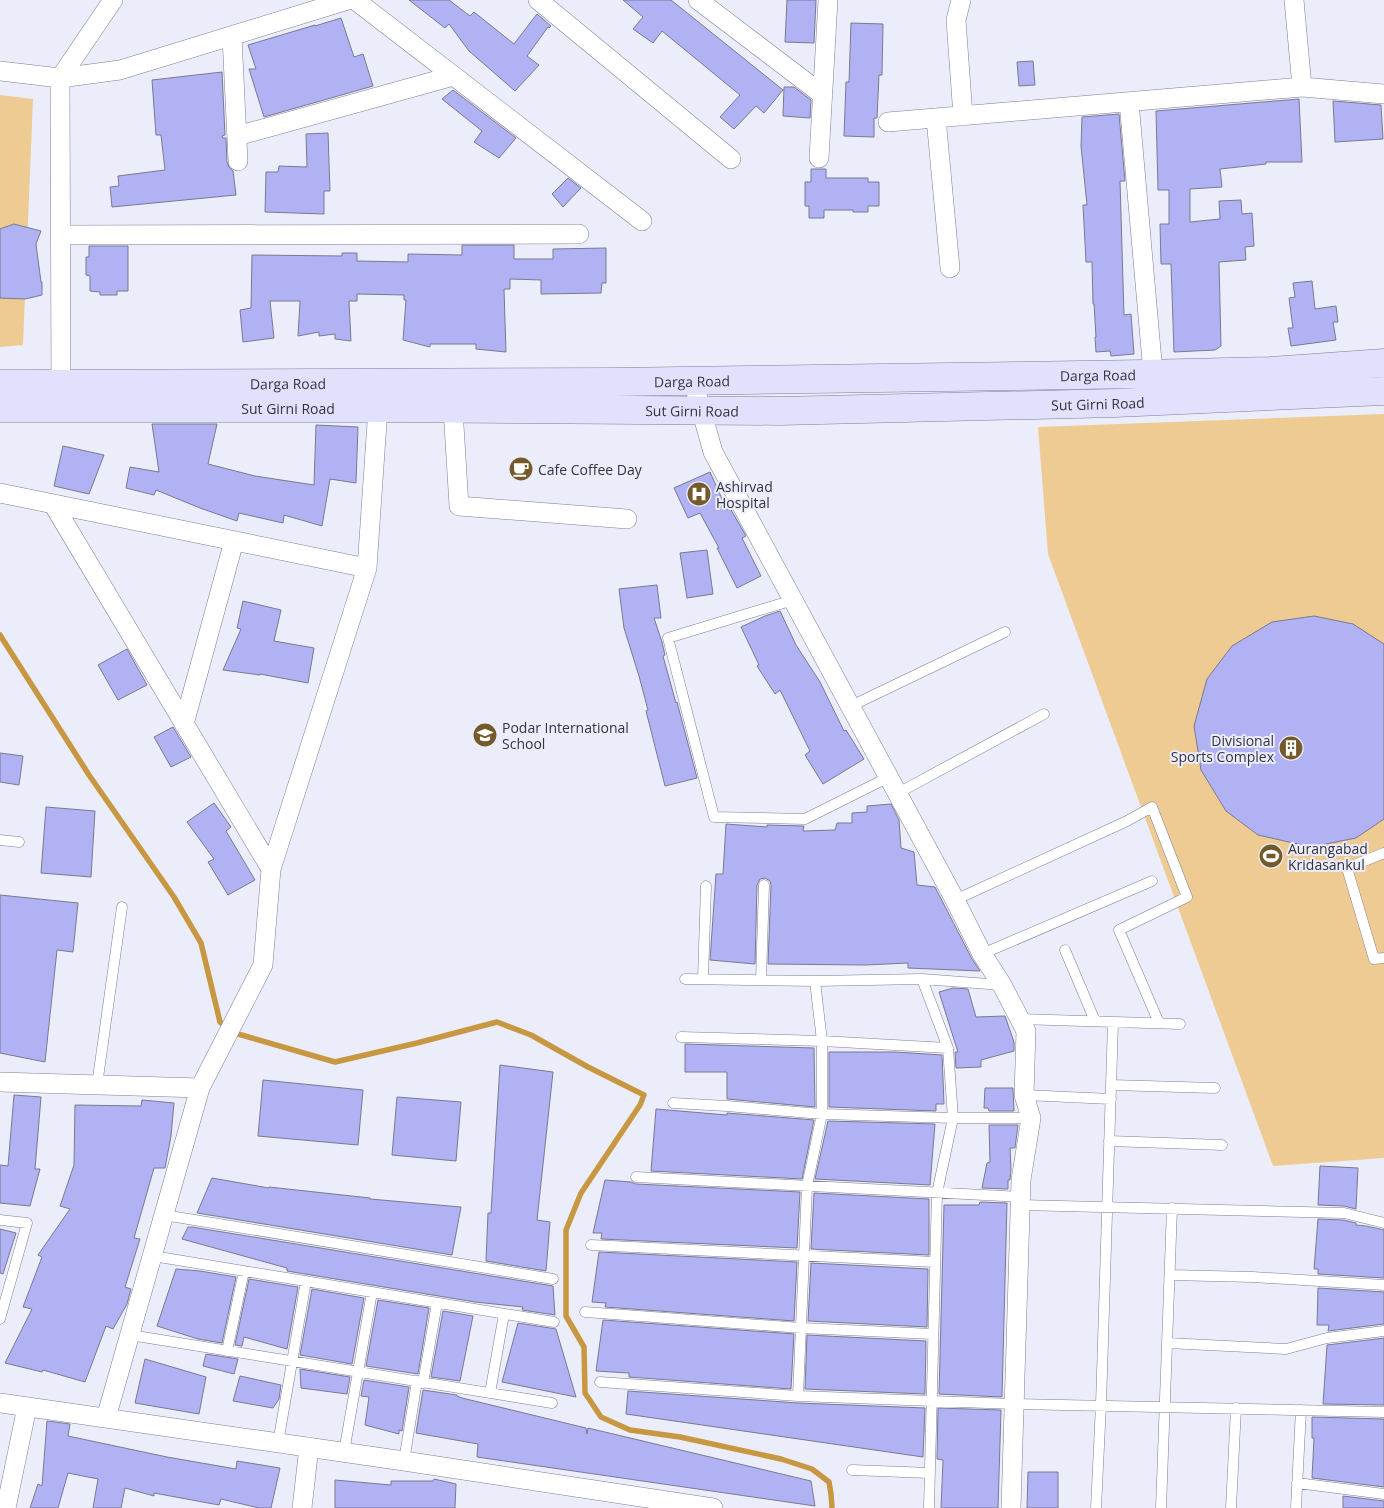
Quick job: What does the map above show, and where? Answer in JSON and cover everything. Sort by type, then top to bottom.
[{"type":"main road","name":"Darga Road","points":[[0,384],[61,396],[693,381],[1153,374],[1270,371],[1384,363]]},
{"type":"main road","name":"Sut Girni Road","points":[[0,408],[61,396],[378,408],[780,411],[1156,401],[1384,391]]},
{"type":"street","points":[[61,396],[60,78],[114,0]]},
{"type":"street","points":[[0,70],[60,78],[120,70],[348,0]]},
{"type":"street","points":[[355,0],[642,221]]},
{"type":"street","points":[[538,0],[731,159]]},
{"type":"street","points":[[819,158],[828,0]]},
{"type":"street","points":[[962,0],[956,20],[963,116]]},
{"type":"street","points":[[1294,0],[1302,87]]},
{"type":"street","points":[[705,2],[823,95]]},
{"type":"street","points":[[232,36],[238,161]]},
{"type":"street","points":[[237,136],[453,76]]},
{"type":"street","points":[[888,122],[1302,87],[1384,94]]},
{"type":"street","points":[[1129,102],[1156,401]]},
{"type":"street","points":[[936,118],[950,268]]},
{"type":"street","points":[[60,235],[579,234]]},
{"type":"street","points":[[693,381],[713,452],[894,785],[982,954],[1002,985],[1026,1030],[1024,1095],[1031,1118],[1021,1180],[1011,1508]]},
{"type":"street","points":[[106,1418],[200,1088],[263,965],[271,869],[367,568],[378,408]]},
{"type":"street","points":[[454,409],[459,506],[627,519]]},
{"type":"street","points":[[0,493],[367,568]]},
{"type":"street","points":[[53,504],[271,869]]},
{"type":"street","points":[[184,724],[234,540]]},
{"type":"street","points":[[0,1082],[200,1088]]},
{"type":"street","points":[[0,1403],[404,1461],[610,1500],[713,1508]]},
{"type":"street","points":[[6,1508],[27,1407]]},
{"type":"street","points":[[302,1508],[309,1447]]},
{"type":"lane","points":[[793,600],[668,638],[714,817],[805,819],[894,785],[1044,714]]},
{"type":"lane","points":[[851,706],[1005,632]]},
{"type":"lane","points":[[955,900],[1127,821],[1152,807],[1187,897],[1119,930],[1159,1023]]},
{"type":"lane","points":[[0,840],[19,842]]},
{"type":"lane","points":[[1384,853],[1347,868],[1374,959],[1384,958]]},
{"type":"lane","points":[[982,954],[1152,881]]},
{"type":"lane","points":[[761,980],[764,885]]},
{"type":"lane","points":[[703,979],[706,886]]},
{"type":"lane","points":[[97,1085],[122,907]]},
{"type":"lane","points":[[1065,950],[1095,1021]]},
{"type":"lane","points":[[685,979],[815,981],[922,978],[1002,985]]},
{"type":"lane","points":[[922,978],[948,1048],[953,1118],[937,1193],[928,1508]]},
{"type":"lane","points":[[798,1396],[807,1186],[822,1114],[822,1041],[815,981]]},
{"type":"lane","points":[[1020,1019],[1180,1024]]},
{"type":"lane","points":[[1096,1508],[1113,1022]]},
{"type":"lane","points":[[681,1037],[822,1041],[948,1048]]},
{"type":"lane","points":[[1111,1085],[1215,1088]]},
{"type":"lane","points":[[1024,1095],[1110,1099]]},
{"type":"lane","points":[[673,1103],[822,1114],[1031,1118]]},
{"type":"lane","points":[[1109,1141],[1222,1145]]},
{"type":"lane","points":[[636,1177],[937,1193],[1107,1207],[1344,1213],[1384,1223]]},
{"type":"lane","points":[[1162,1508],[1172,1208]]},
{"type":"lane","points":[[164,1215],[553,1279]]},
{"type":"lane","points":[[0,1220],[27,1223],[0,1319]]},
{"type":"lane","points":[[591,1244],[936,1262]]},
{"type":"lane","points":[[152,1256],[554,1322]]},
{"type":"lane","points":[[227,1351],[244,1271]]},
{"type":"lane","points":[[1170,1275],[1253,1277],[1384,1285]]},
{"type":"lane","points":[[278,1443],[306,1281]]},
{"type":"lane","points":[[344,1452],[372,1292]]},
{"type":"lane","points":[[404,1461],[437,1303]]},
{"type":"lane","points":[[586,1312],[801,1328],[933,1334]]},
{"type":"lane","points":[[490,1393],[504,1314]]},
{"type":"lane","points":[[1167,1343],[1286,1349],[1327,1338],[1384,1331]]},
{"type":"lane","points":[[130,1335],[552,1403]]},
{"type":"lane","points":[[600,1382],[798,1396],[1014,1404],[1384,1412]]},
{"type":"lane","points":[[1231,1508],[1236,1408]]},
{"type":"lane","points":[[1296,1508],[1301,1410]]},
{"type":"lane","points":[[852,1470],[930,1473]]},
{"type":"lane","points":[[1297,1483],[1384,1494]]},
{"type":"shaded area","points":[[0,95],[33,99],[23,345],[0,347]]},
{"type":"shaded area","name":"Aurangabad Kridasankul","points":[[1384,414],[1384,1158],[1273,1166],[1048,554],[1038,427]]},
{"type":"building","points":[[409,0],[449,0],[470,16],[474,12],[514,44],[537,14],[551,26],[548,27],[527,56],[539,65],[515,91],[469,51],[449,24],[445,28]]},
{"type":"building","points":[[623,0],[671,0],[783,90],[764,113],[756,106],[734,129],[720,117],[740,95],[662,31],[653,43],[633,29],[643,17]]},
{"type":"building","points":[[787,0],[816,0],[814,43],[785,42]]},
{"type":"building","points":[[341,18],[354,57],[363,54],[373,86],[264,117],[249,69],[256,69],[248,45]]},
{"type":"building","points":[[851,23],[883,24],[882,75],[879,75],[877,118],[874,118],[874,137],[844,136],[846,82],[849,82]]},
{"type":"building","points":[[1033,61],[1035,85],[1019,86],[1017,62]]},
{"type":"building","points":[[222,72],[225,135],[222,136],[226,138],[227,162],[233,171],[236,195],[112,207],[110,187],[119,186],[118,176],[165,170],[161,135],[156,135],[152,80]]},
{"type":"building","points":[[784,87],[794,87],[811,100],[810,118],[783,116]]},
{"type":"building","points":[[453,90],[516,138],[499,158],[474,142],[482,131],[442,99]]},
{"type":"building","points":[[1299,99],[1302,162],[1266,162],[1266,164],[1220,169],[1222,187],[1190,189],[1190,222],[1220,219],[1219,201],[1241,200],[1242,214],[1252,213],[1254,246],[1245,247],[1246,260],[1219,262],[1221,346],[1215,350],[1174,352],[1171,264],[1161,264],[1160,224],[1169,224],[1169,190],[1158,190],[1156,111]]},
{"type":"building","points":[[1333,101],[1381,105],[1383,139],[1335,142]]},
{"type":"building","points":[[1119,114],[1125,181],[1120,181],[1124,315],[1131,314],[1134,354],[1111,356],[1110,351],[1096,352],[1092,262],[1086,262],[1083,205],[1087,205],[1081,146],[1082,117]]},
{"type":"building","points":[[328,133],[330,191],[324,191],[324,214],[265,212],[266,172],[278,172],[279,166],[307,167],[306,134]]},
{"type":"building","points":[[811,169],[826,169],[826,178],[868,178],[868,182],[879,182],[879,206],[868,206],[868,212],[824,210],[824,218],[809,218],[809,206],[805,206],[805,182],[811,182]]},
{"type":"building","points":[[568,178],[581,188],[563,207],[552,194]]},
{"type":"building","points":[[14,224],[41,231],[36,244],[42,282],[42,295],[25,299],[0,298],[0,229]]},
{"type":"building","points":[[462,245],[514,245],[514,259],[553,259],[553,249],[606,248],[606,283],[602,283],[601,293],[541,294],[541,280],[510,279],[510,289],[504,289],[506,352],[476,349],[476,344],[430,344],[430,347],[403,340],[406,300],[404,300],[404,295],[357,294],[357,301],[349,301],[351,341],[335,339],[335,334],[319,336],[319,332],[298,336],[300,301],[270,301],[274,338],[243,342],[240,310],[251,308],[252,255],[342,256],[342,253],[357,253],[357,261],[408,262],[408,254],[462,255]]},
{"type":"building","points":[[89,246],[128,246],[128,291],[117,291],[117,295],[100,295],[100,292],[90,291],[90,276],[86,275],[86,257],[89,257]]},
{"type":"building","points":[[1312,281],[1315,309],[1336,306],[1338,322],[1333,322],[1336,340],[1291,346],[1288,328],[1293,328],[1289,298],[1295,297],[1293,283]]},
{"type":"building","points":[[152,424],[217,424],[208,464],[255,476],[314,485],[316,425],[358,427],[356,483],[330,479],[322,526],[284,515],[283,523],[239,513],[237,521],[156,490],[154,495],[126,488],[130,467],[159,472]]},
{"type":"building","points":[[63,446],[104,455],[89,494],[54,486]]},
{"type":"building","points":[[710,472],[727,510],[730,508],[746,536],[742,538],[761,576],[737,588],[717,548],[719,548],[700,513],[688,518],[674,488]]},
{"type":"building","points":[[707,550],[713,594],[687,598],[680,553]]},
{"type":"building","points":[[657,585],[661,618],[654,618],[697,778],[665,786],[646,711],[648,710],[624,628],[619,589]]},
{"type":"building","points":[[243,601],[281,610],[274,641],[314,648],[308,683],[260,674],[223,670],[241,629],[237,628]]},
{"type":"building","points":[[780,611],[796,645],[820,682],[844,731],[846,730],[864,759],[823,784],[805,755],[810,751],[780,690],[775,694],[757,666],[759,665],[741,627]]},
{"type":"building","name":"Divisional Sports Complex","points":[[1314,616],[1353,624],[1384,644],[1384,819],[1356,838],[1311,847],[1258,835],[1226,811],[1201,770],[1194,726],[1207,679],[1232,646],[1272,622]]},
{"type":"building","points":[[127,649],[147,685],[118,700],[98,665]]},
{"type":"building","points":[[173,727],[191,757],[171,767],[154,737]]},
{"type":"building","points":[[0,753],[23,756],[19,785],[0,782]]},
{"type":"building","points":[[214,803],[231,827],[226,831],[255,880],[228,895],[208,862],[214,859],[187,822]]},
{"type":"building","points":[[891,804],[899,820],[901,848],[914,852],[917,885],[935,887],[980,971],[908,968],[908,963],[865,965],[768,964],[771,885],[770,881],[765,878],[760,879],[757,885],[755,964],[710,960],[716,874],[723,874],[726,824],[767,827],[767,825],[804,826],[803,831],[835,830],[837,823],[852,823],[852,813],[867,812],[867,806]]},
{"type":"building","points":[[46,807],[95,811],[91,877],[41,873]]},
{"type":"building","points":[[0,895],[78,903],[73,952],[57,950],[45,1062],[0,1053]]},
{"type":"building","points":[[953,988],[968,989],[976,1017],[1005,1016],[1014,1042],[1014,1051],[981,1060],[981,1067],[956,1068],[955,1052],[958,1052],[939,992]]},
{"type":"building","points":[[685,1044],[814,1048],[815,1107],[727,1099],[727,1072],[685,1072]]},
{"type":"building","points":[[829,1052],[895,1052],[942,1055],[944,1104],[936,1104],[936,1111],[829,1107]]},
{"type":"building","points":[[500,1065],[553,1072],[537,1220],[550,1222],[546,1271],[486,1261],[488,1213],[491,1213]]},
{"type":"building","points":[[263,1080],[363,1090],[358,1145],[258,1136]]},
{"type":"building","points":[[985,1088],[1013,1088],[1014,1111],[989,1111],[988,1108],[984,1108]]},
{"type":"building","points":[[14,1095],[41,1097],[35,1169],[40,1169],[30,1206],[0,1203],[0,1165],[8,1166]]},
{"type":"building","points":[[397,1097],[461,1102],[456,1161],[392,1155]]},
{"type":"building","points":[[142,1100],[174,1103],[171,1136],[165,1168],[154,1168],[134,1238],[140,1239],[125,1287],[131,1289],[127,1304],[113,1329],[106,1326],[85,1382],[43,1370],[42,1372],[5,1363],[32,1309],[23,1307],[42,1257],[38,1255],[70,1209],[60,1206],[74,1165],[75,1105],[141,1106]]},
{"type":"building","points":[[656,1109],[814,1120],[802,1179],[651,1171]]},
{"type":"building","points":[[828,1121],[935,1124],[930,1185],[815,1179]]},
{"type":"building","points":[[989,1125],[1018,1125],[1015,1148],[1010,1148],[1011,1169],[1008,1189],[982,1188],[987,1163],[990,1162]]},
{"type":"building","points":[[1320,1166],[1358,1168],[1356,1209],[1344,1206],[1318,1205]]},
{"type":"building","points":[[212,1178],[269,1188],[461,1207],[452,1255],[197,1213]]},
{"type":"building","points":[[605,1180],[636,1184],[800,1192],[797,1248],[601,1239],[602,1233],[593,1233]]},
{"type":"building","points":[[814,1193],[929,1199],[929,1255],[811,1249]]},
{"type":"building","points":[[980,1202],[1007,1203],[1002,1397],[939,1394],[944,1205],[979,1205]]},
{"type":"building","points":[[1318,1219],[1343,1220],[1356,1223],[1356,1225],[1384,1230],[1384,1278],[1318,1274],[1318,1269],[1314,1269]]},
{"type":"building","points":[[188,1227],[553,1286],[555,1315],[522,1310],[523,1307],[475,1302],[287,1271],[287,1268],[182,1239]]},
{"type":"building","points":[[0,1229],[16,1233],[3,1274],[0,1273]]},
{"type":"building","points":[[599,1252],[797,1262],[794,1321],[605,1307],[606,1303],[592,1302]]},
{"type":"building","points":[[811,1263],[928,1269],[927,1327],[808,1321]]},
{"type":"building","points":[[176,1269],[236,1277],[222,1343],[198,1339],[157,1326]]},
{"type":"building","points":[[249,1279],[298,1287],[287,1349],[244,1337],[242,1346],[235,1345]]},
{"type":"building","points":[[1318,1288],[1384,1292],[1384,1324],[1328,1331],[1329,1325],[1317,1325]]},
{"type":"building","points":[[312,1289],[364,1298],[352,1364],[300,1355]]},
{"type":"building","points":[[378,1300],[429,1308],[418,1374],[366,1366]]},
{"type":"building","points":[[443,1311],[473,1316],[460,1381],[431,1377]]},
{"type":"building","points":[[603,1320],[794,1334],[791,1389],[629,1377],[629,1373],[596,1371]]},
{"type":"building","points":[[518,1323],[556,1329],[576,1397],[502,1382]]},
{"type":"building","points":[[807,1335],[926,1341],[925,1394],[805,1389]]},
{"type":"building","points":[[1384,1338],[1384,1405],[1323,1404],[1327,1345]]},
{"type":"building","points":[[206,1354],[238,1359],[234,1374],[203,1366]]},
{"type":"building","points":[[145,1359],[206,1377],[199,1414],[135,1403]]},
{"type":"building","points":[[300,1369],[350,1377],[347,1394],[301,1388]]},
{"type":"building","points":[[240,1376],[281,1385],[279,1399],[273,1408],[233,1401]]},
{"type":"building","points":[[364,1380],[409,1387],[402,1431],[399,1430],[399,1434],[365,1425],[369,1397],[361,1396]]},
{"type":"building","points":[[423,1390],[457,1395],[462,1398],[586,1428],[587,1434],[588,1428],[811,1481],[815,1506],[477,1457],[478,1444],[416,1433]]},
{"type":"building","points":[[628,1391],[798,1403],[925,1408],[923,1457],[626,1414]]},
{"type":"building","points":[[938,1408],[1001,1410],[998,1508],[941,1508],[943,1460],[937,1459]]},
{"type":"building","points":[[1312,1417],[1384,1419],[1384,1487],[1312,1478],[1314,1438],[1312,1438]]},
{"type":"building","points":[[47,1421],[70,1424],[68,1436],[167,1457],[236,1469],[237,1461],[280,1468],[271,1508],[259,1508],[221,1499],[219,1505],[154,1493],[154,1496],[125,1488],[121,1508],[93,1508],[98,1479],[68,1473],[58,1508],[30,1508],[38,1484],[42,1486]]},
{"type":"building","points":[[1028,1472],[1058,1472],[1058,1508],[1027,1508]]},
{"type":"building","points":[[434,1479],[456,1484],[455,1508],[335,1508],[335,1480],[391,1485],[391,1481],[433,1481]]},
{"type":"building","points":[[1343,1496],[1384,1501],[1384,1508],[1343,1508]]},
{"type":"waterway","points":[[0,635],[89,775],[174,897],[201,943],[220,1022],[231,1032],[335,1062],[497,1022],[531,1035],[588,1067],[644,1095],[640,1105],[581,1193],[566,1230],[566,1316],[584,1347],[585,1393],[601,1417],[630,1430],[680,1437],[781,1459],[812,1469],[829,1482],[832,1508]]},
{"type":"place","name":"Cafe Coffee Day","points":[[521,469]]},
{"type":"place","name":"Ashirvad Hospital","points":[[699,494]]},
{"type":"place","name":"Podar International School","points":[[485,735]]},
{"type":"place","name":"Divisional Sports Complex","points":[[1291,748]]},
{"type":"place","name":"Aurangabad Kridasankul","points":[[1271,856]]}]
